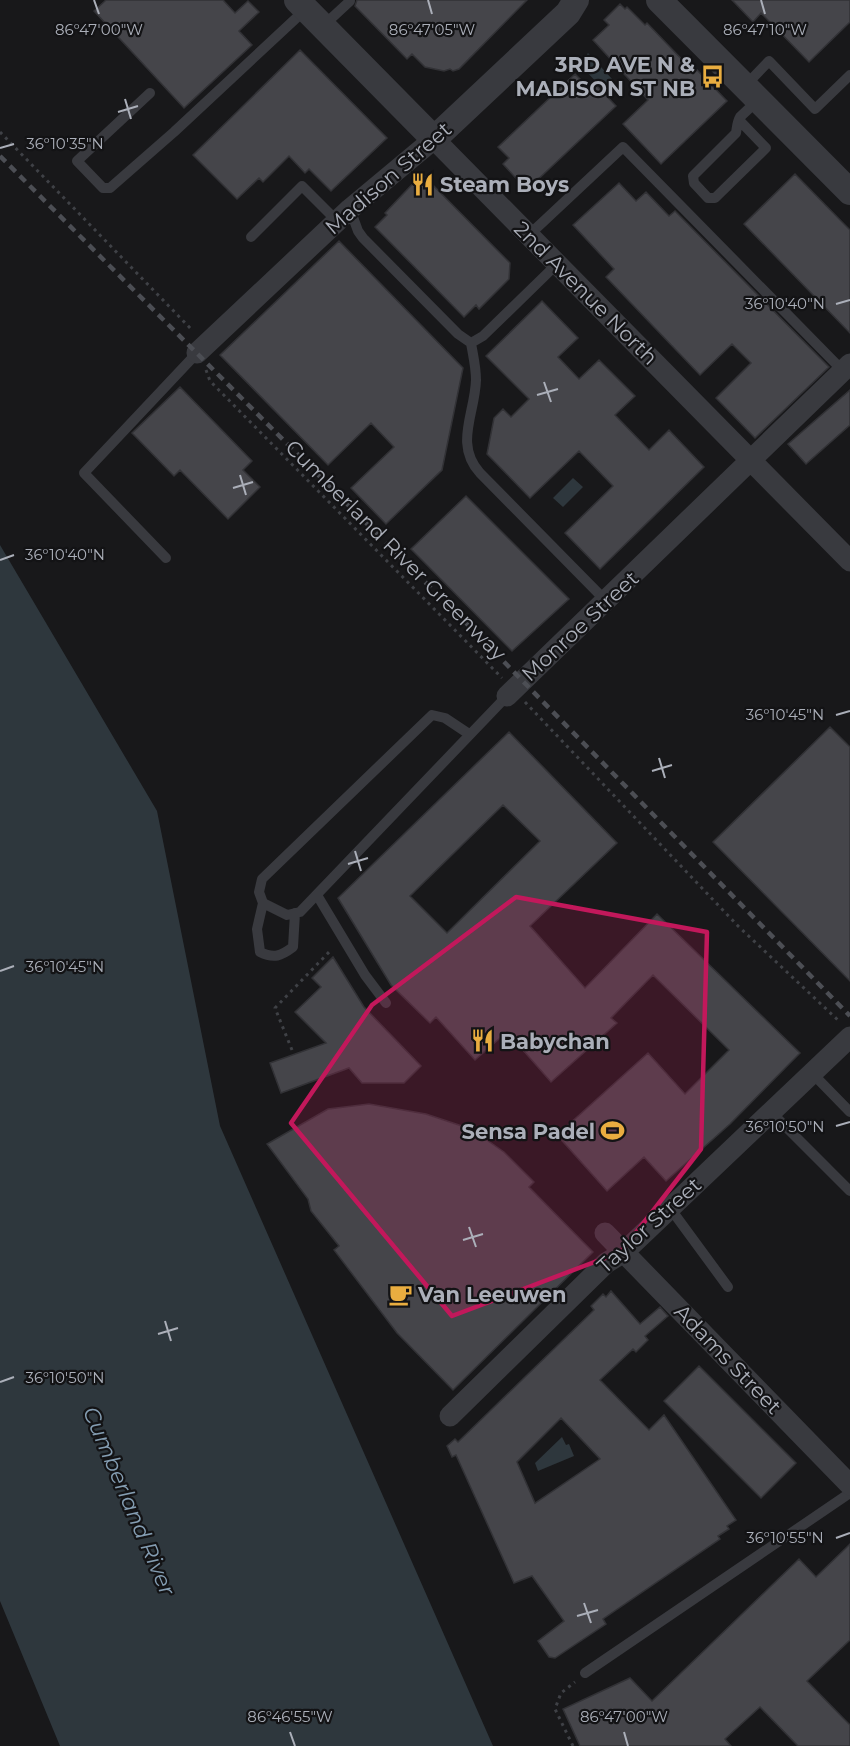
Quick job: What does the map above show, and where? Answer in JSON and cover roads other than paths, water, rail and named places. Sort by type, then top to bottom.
[{"type":"street","name":"Madison Street","points":[[202,349],[344,215],[434,139],[568,12],[576,0]]},
{"type":"street","points":[[659,0],[850,192]]},
{"type":"street","name":"2nd Avenue North","points":[[309,12],[850,561]]},
{"type":"street","name":"Monroe Street","points":[[510,693],[607,602],[751,460],[848,371]]},
{"type":"street","name":"Taylor Street","points":[[450,1416],[606,1263],[624,1252],[812,1073],[846,1030]]},
{"type":"street","name":"Adams Street","points":[[605,1233],[850,1485]]},
{"type":"lane","points":[[150,93],[76,161],[103,188],[110,188],[309,12],[350,2]]},
{"type":"lane","points":[[739,120],[766,148],[716,198],[708,198],[694,183],[693,176],[736,133],[739,120],[769,61],[815,109],[850,75]]},
{"type":"lane","points":[[529,235],[623,147],[848,371]]},
{"type":"lane","points":[[251,237],[302,186],[344,215],[458,334],[471,342]]},
{"type":"lane","points":[[471,342],[483,336],[557,264]]},
{"type":"lane","points":[[471,342],[476,380],[465,444],[473,465],[607,602]]},
{"type":"lane","points":[[166,558],[84,473],[202,349]]},
{"type":"lane","name":"Monroe Street","points":[[295,914],[317,895],[510,693]]},
{"type":"lane","points":[[263,903],[287,915],[295,914],[293,947],[282,955],[271,957],[260,952],[258,941],[263,903],[259,892],[262,879],[432,715],[445,718],[470,734]]},
{"type":"lane","points":[[317,895],[364,975],[386,1003]]},
{"type":"lane","points":[[812,1073],[850,1112]]},
{"type":"lane","points":[[771,1112],[850,1191]]},
{"type":"lane","points":[[670,1208],[728,1287]]},
{"type":"lane","points":[[585,1673],[850,1493]]},
{"type":"water","points":[[588,53],[613,80],[603,89],[580,65]]},
{"type":"water","points":[[573,478],[583,487],[563,507],[553,498]]},
{"type":"water","name":"Cumberland River","points":[[0,545],[157,811],[220,1126],[493,1746],[60,1746],[0,1601]]},
{"type":"water","points":[[562,1437],[566,1445],[569,1444],[574,1456],[538,1471],[535,1463]]},
{"type":"railway","points":[[0,156],[468,625],[850,1016]]},
{"type":"place","name":"3RD AVE N & MADISON ST NB","points":[[713,76]]},
{"type":"place","name":"Steam Boys","points":[[422,184]]},
{"type":"place","name":"Babychan","points":[[482,1041]]},
{"type":"place","name":"Sensa Padel","points":[[613,1131]]},
{"type":"place","name":"Van Leeuwen","points":[[400,1294]]}]
